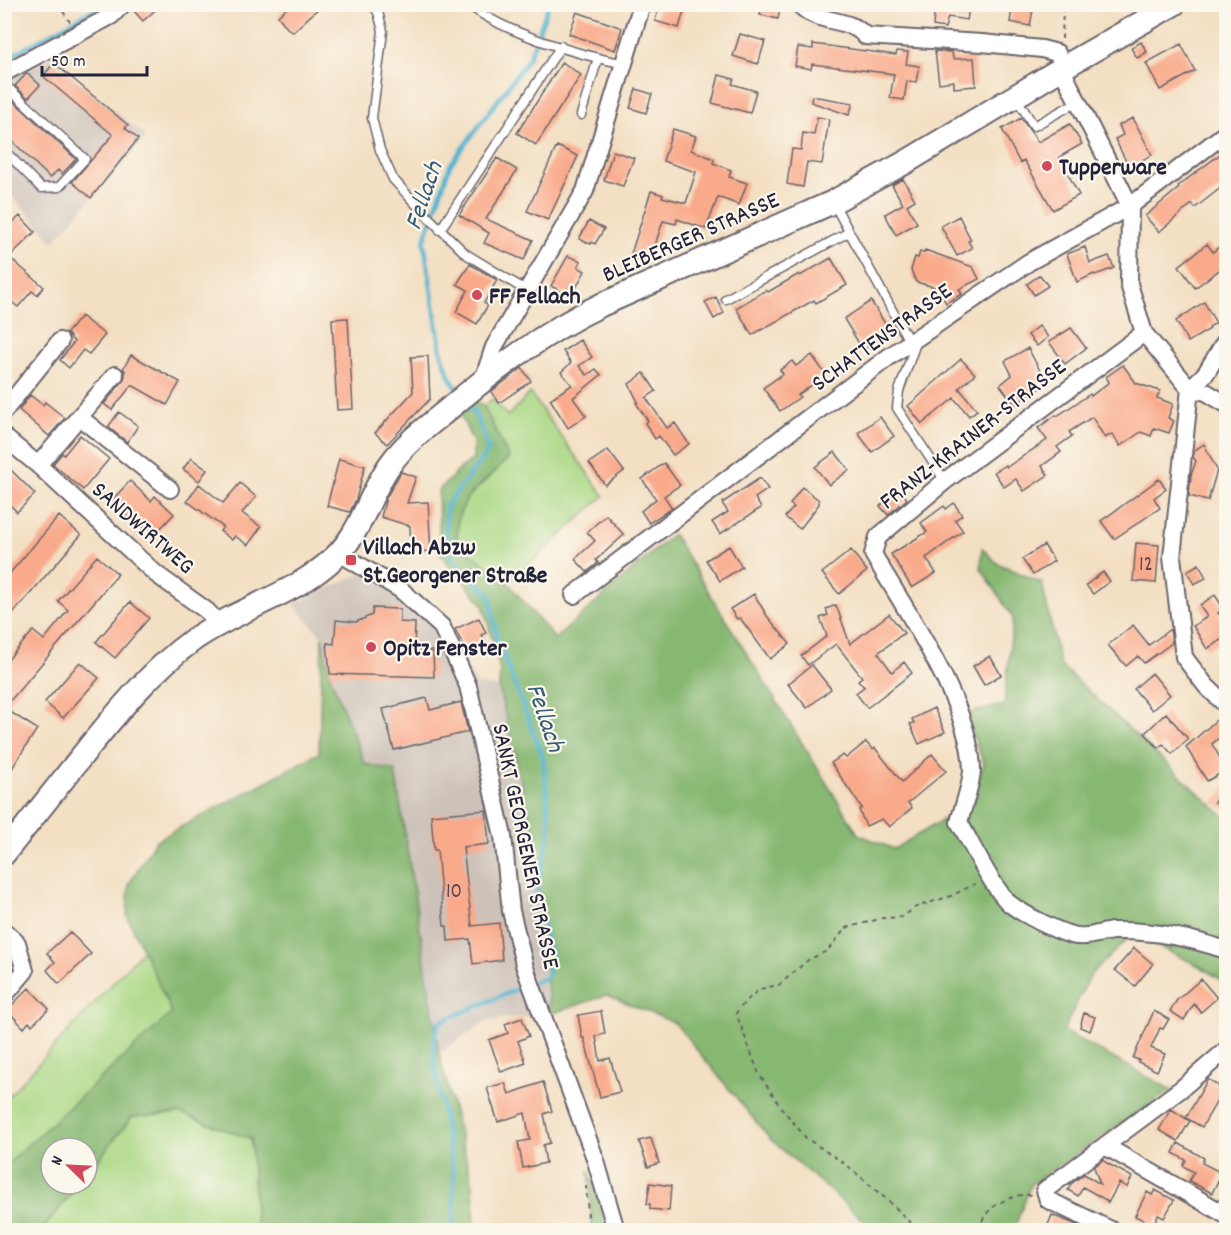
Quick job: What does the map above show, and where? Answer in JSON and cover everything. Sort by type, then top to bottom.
[{"type":"main road","name":"BLEIBERGER STRASSE","points":[[4,854],[139,687],[194,639],[295,585],[332,560],[360,523],[389,466],[414,438],[479,384],[571,319],[833,202],[906,162],[1015,96],[1060,60],[1174,4]]},
{"type":"street","points":[[4,73],[111,16],[123,4]]},
{"type":"street","points":[[479,384],[494,347],[585,191],[642,4]]},
{"type":"street","points":[[799,4],[818,18],[855,27],[865,36],[1042,49],[1060,60],[1071,89],[1130,206],[1129,284],[1144,333],[1190,389],[1206,392],[1227,404]]},
{"type":"street","name":"SCHATTENSTRASSE","points":[[574,595],[914,341],[1029,262],[1130,206],[1227,133]]},
{"type":"street","name":"FRANZ-KRAINER-STRASSE","points":[[1144,333],[945,481],[878,537],[873,554],[945,679],[964,725],[972,770],[959,822],[990,877],[1010,903],[1046,924],[1078,936],[1112,931],[1150,933],[1199,941],[1227,950]]},
{"type":"street","points":[[1227,340],[1206,372],[1190,389],[1172,556],[1184,657],[1206,686],[1227,705]]},
{"type":"street","points":[[4,411],[60,341]]},
{"type":"street","points":[[38,465],[115,375]]},
{"type":"street","name":"SANDWIRTWEG","points":[[79,417],[170,489]]},
{"type":"street","name":"SANDWIRTWEG","points":[[6,441],[38,465],[156,574],[213,616],[219,624]]},
{"type":"street","name":"SANKT GEORGENER STRASSE","points":[[339,553],[401,590],[442,627],[468,686],[503,836],[511,911],[525,968],[595,1158],[616,1230]]},
{"type":"street","points":[[4,931],[17,943],[25,971],[4,996]]},
{"type":"street","points":[[1111,1230],[1048,1200],[1045,1190],[1181,1089],[1227,1050]]},
{"type":"street","points":[[1105,1146],[1227,1215]]},
{"type":"lane","points":[[372,4],[378,12],[383,31],[372,118],[380,150],[393,179],[466,254],[527,291]]},
{"type":"lane","points":[[468,4],[481,16],[531,37],[625,64]]},
{"type":"lane","points":[[439,228],[561,46]]},
{"type":"lane","points":[[581,115],[598,58]]},
{"type":"lane","points":[[4,84],[85,159],[59,187],[41,188],[4,150]]},
{"type":"lane","points":[[1015,96],[1034,126],[1068,107]]},
{"type":"lane","points":[[833,202],[914,341],[899,391],[897,408],[945,481]]},
{"type":"lane","points":[[726,299],[849,232]]},
{"type":"path","points":[[58,4],[68,20]]},
{"type":"path","points":[[1060,60],[1064,4]]},
{"type":"path","points":[[917,1230],[893,1205],[848,1166],[806,1138],[781,1107],[759,1074],[736,1013],[760,989],[779,985],[808,960],[827,951],[846,928],[883,918],[902,917],[916,907],[951,896],[990,877]]},
{"type":"path","points":[[585,1182],[589,1230]]},
{"type":"path","points":[[980,1230],[984,1217],[993,1206],[1013,1197],[1032,1195],[1045,1190]]},
{"type":"shaded area","points":[[51,59],[146,137],[53,242],[5,188],[4,80]]},
{"type":"shaded area","points":[[363,573],[438,616],[477,684],[499,688],[535,841],[550,1014],[486,1021],[439,1053],[395,771],[365,764],[329,673],[322,637],[294,604]]},
{"type":"green space","points":[[530,393],[604,496],[508,583],[457,542],[458,518],[467,498],[508,458],[484,407],[492,399],[508,416]]},
{"type":"green space","points":[[475,400],[484,407],[509,458],[467,498],[458,518],[457,542],[508,583],[555,639],[673,534],[858,834],[894,849],[966,806],[984,764],[965,714],[1004,705],[1013,618],[981,568],[982,548],[997,563],[1042,583],[1060,665],[1226,818],[1226,983],[1199,966],[1133,934],[1091,974],[1063,1031],[1172,1090],[1031,1184],[1014,1230],[875,1230],[770,1139],[675,1023],[607,995],[550,1014],[535,841],[499,688],[500,669],[483,604],[440,554],[438,491],[473,459],[473,442],[460,414]]},
{"type":"green space","points":[[322,637],[329,673],[365,764],[395,771],[439,1053],[473,1185],[475,1230],[256,1230],[251,1139],[180,1113],[132,1117],[99,1159],[99,1136],[39,1136],[39,1196],[69,1196],[42,1230],[5,1230],[5,1166],[172,1013],[127,916],[129,884],[155,841],[319,753]]},
{"type":"green space","points":[[143,950],[173,1013],[5,1166],[5,1100]]},
{"type":"green space","points":[[180,1113],[251,1139],[256,1230],[42,1230],[69,1196],[99,1196],[99,1159],[132,1117]]},
{"type":"green space","points":[[589,1170],[607,1230],[592,1230]]},
{"type":"building","points":[[139,4],[162,4],[143,21],[133,10]]},
{"type":"building","points":[[291,4],[323,4],[293,32],[278,16]]},
{"type":"building","points":[[660,4],[686,4],[679,28],[655,21]]},
{"type":"building","points":[[762,4],[781,4],[778,19],[760,15]]},
{"type":"building","points":[[935,4],[970,4],[967,20],[948,17],[945,28],[933,26]]},
{"type":"building","points":[[1013,4],[1034,4],[1030,26],[1010,22]]},
{"type":"building","points":[[577,12],[622,28],[615,50],[569,34]]},
{"type":"building","points":[[740,34],[765,41],[758,64],[733,56]]},
{"type":"building","points":[[1141,42],[1147,52],[1137,58],[1131,48]]},
{"type":"building","points":[[813,44],[896,55],[897,51],[908,52],[906,64],[919,66],[916,82],[907,81],[904,100],[890,98],[894,74],[812,64],[811,69],[795,66],[798,47],[813,49]]},
{"type":"building","points":[[1181,44],[1195,71],[1160,90],[1146,63]]},
{"type":"building","points":[[935,51],[952,52],[953,59],[974,58],[976,86],[954,88],[954,81],[939,83]]},
{"type":"building","points":[[562,62],[581,75],[536,145],[517,133]]},
{"type":"building","points":[[54,63],[128,125],[125,128],[138,139],[91,198],[72,182],[113,135],[43,76]]},
{"type":"building","points":[[27,73],[40,85],[28,98],[15,86]]},
{"type":"building","points":[[719,75],[734,79],[732,84],[756,91],[750,113],[712,103]]},
{"type":"building","points":[[636,89],[652,94],[646,113],[630,108]]},
{"type":"building","points":[[7,95],[76,159],[62,174],[58,170],[50,178],[4,133],[4,97]]},
{"type":"building","points":[[812,96],[853,103],[849,115],[811,102]]},
{"type":"building","points":[[817,117],[829,119],[822,164],[807,162],[803,187],[787,184],[792,149],[801,150],[803,133],[814,135]]},
{"type":"building","name":"Tupperware","points":[[1021,118],[1038,142],[1070,124],[1082,144],[1059,157],[1079,195],[1053,210],[1024,160],[1020,163],[1002,129]]},
{"type":"building","points":[[1133,118],[1152,155],[1129,167],[1115,139],[1123,135],[1119,125]]},
{"type":"building","points":[[673,129],[696,136],[691,150],[714,159],[713,163],[731,170],[729,177],[747,183],[739,205],[718,197],[706,229],[677,219],[676,224],[663,221],[649,263],[630,257],[651,191],[663,195],[662,197],[686,203],[696,172],[663,161]]},
{"type":"building","points":[[557,146],[578,156],[548,220],[527,211]]},
{"type":"building","points":[[1227,149],[1227,183],[1195,208],[1192,204],[1159,232],[1145,216],[1179,188],[1178,186]]},
{"type":"building","points":[[613,151],[634,158],[623,186],[604,180]]},
{"type":"building","points":[[497,158],[517,170],[486,219],[533,240],[524,260],[484,243],[489,233],[459,215]]},
{"type":"building","points":[[903,179],[915,200],[907,205],[917,223],[896,235],[885,214],[903,204],[892,185]]},
{"type":"building","points":[[20,216],[35,232],[9,257],[44,287],[37,295],[32,291],[18,307],[4,296],[4,230]]},
{"type":"building","points":[[959,216],[971,240],[968,241],[972,248],[957,256],[941,226]]},
{"type":"building","points":[[589,221],[604,229],[595,244],[579,239]]},
{"type":"building","points":[[1207,244],[1213,252],[1220,246],[1227,254],[1227,264],[1195,288],[1179,266]]},
{"type":"building","points":[[1085,247],[1090,263],[1109,256],[1114,268],[1077,282],[1067,254]]},
{"type":"building","points":[[925,250],[973,267],[979,279],[959,289],[962,294],[946,303],[938,288],[916,282],[911,270],[915,257],[918,258],[920,252],[924,253]]},
{"type":"building","points":[[568,256],[581,261],[578,267],[585,271],[571,297],[551,286]]},
{"type":"building","points":[[831,258],[847,285],[816,303],[814,300],[752,335],[736,308],[766,290],[768,292]]},
{"type":"building","name":"FF Fellach","points":[[470,264],[497,280],[484,303],[488,305],[477,324],[456,312],[468,290],[457,284]]},
{"type":"building","points":[[1040,275],[1048,286],[1034,295],[1027,284]]},
{"type":"building","points":[[716,297],[724,313],[714,319],[705,302]]},
{"type":"building","points":[[871,301],[891,333],[863,350],[844,319]]},
{"type":"building","points":[[1204,302],[1216,323],[1188,342],[1176,321]]},
{"type":"building","points":[[81,316],[105,335],[89,354],[83,350],[69,368],[60,360],[74,342],[67,333]]},
{"type":"building","points":[[348,318],[353,409],[337,410],[332,319]]},
{"type":"building","points":[[1039,326],[1048,337],[1037,346],[1028,335]]},
{"type":"building","points":[[1071,328],[1086,348],[1065,364],[1049,342]]},
{"type":"building","points":[[580,340],[592,357],[579,366],[587,375],[596,369],[601,375],[573,398],[586,416],[568,428],[550,399],[572,385],[561,372],[571,363],[563,351]]},
{"type":"building","points":[[1028,348],[1047,384],[1015,405],[1000,385],[1012,375],[1005,361]]},
{"type":"building","points":[[131,355],[180,382],[167,405],[132,385],[112,410],[104,404],[123,381],[125,370],[123,369]]},
{"type":"building","points":[[812,355],[826,375],[780,411],[763,388],[783,374],[780,370],[792,361],[796,366]]},
{"type":"building","points":[[428,356],[430,399],[387,444],[375,433],[413,392],[411,357]]},
{"type":"building","points":[[961,359],[975,374],[959,388],[977,410],[969,416],[954,398],[922,424],[908,406]]},
{"type":"building","points":[[1123,365],[1136,383],[1160,391],[1157,398],[1173,404],[1168,418],[1174,421],[1169,433],[1154,428],[1151,436],[1141,432],[1120,446],[1112,434],[1105,438],[1092,417],[1069,432],[1072,436],[1057,447],[1061,452],[1042,466],[1048,475],[1024,491],[1016,479],[1004,487],[994,472],[1006,465],[1007,467],[1047,440],[1038,428],[1090,394],[1091,396],[1109,382],[1106,377]]},
{"type":"building","points":[[522,368],[531,381],[499,403],[491,392]]},
{"type":"building","points":[[644,373],[656,391],[646,398],[667,428],[675,423],[689,444],[673,455],[659,436],[655,439],[645,423],[648,421],[636,403],[638,402],[629,384]]},
{"type":"building","points":[[30,395],[43,405],[45,402],[65,418],[49,436],[19,410]]},
{"type":"building","points":[[119,412],[138,426],[127,442],[108,427]]},
{"type":"building","points":[[880,417],[894,436],[872,452],[858,433]]},
{"type":"building","points":[[80,435],[109,459],[83,490],[53,464],[62,453],[64,455]]},
{"type":"building","points":[[1204,444],[1217,470],[1208,501],[1189,496],[1191,475],[1196,461],[1193,457],[1195,450]]},
{"type":"building","points":[[608,450],[624,471],[605,485],[589,463]]},
{"type":"building","points":[[835,452],[849,470],[829,485],[815,467]]},
{"type":"building","points":[[191,458],[207,470],[199,481],[183,469]]},
{"type":"building","points":[[339,459],[365,466],[350,512],[327,506]]},
{"type":"building","points":[[664,463],[680,485],[664,496],[672,508],[649,523],[641,511],[656,499],[642,479]]},
{"type":"building","points":[[11,470],[35,494],[17,512],[4,499],[4,476]]},
{"type":"building","points":[[401,472],[416,477],[407,503],[428,502],[431,551],[411,552],[410,526],[381,517],[386,498]]},
{"type":"building","points":[[760,478],[768,489],[755,498],[761,508],[720,534],[712,522],[728,512],[722,503]]},
{"type":"building","points":[[1159,479],[1166,489],[1154,498],[1160,508],[1114,539],[1101,521]]},
{"type":"building","points":[[130,481],[151,501],[155,496],[174,514],[155,534],[145,525],[143,528],[137,523],[135,525],[111,501]]},
{"type":"building","points":[[240,483],[256,497],[242,513],[261,527],[248,545],[235,536],[232,540],[220,531],[223,527],[187,501],[199,484],[223,503]]},
{"type":"building","points":[[802,487],[819,500],[819,504],[800,529],[785,517],[794,507],[790,504]]},
{"type":"building","points":[[900,490],[907,499],[888,515],[880,506]]},
{"type":"building","points":[[954,503],[962,515],[955,520],[963,531],[926,558],[936,573],[912,588],[891,554],[927,532],[921,523],[944,506],[946,509]]},
{"type":"building","points":[[606,515],[624,535],[596,560],[598,563],[587,572],[575,559],[595,541],[587,532]]},
{"type":"building","points":[[59,516],[81,535],[4,624],[4,580]]},
{"type":"building","points":[[1136,543],[1159,545],[1156,583],[1133,581]]},
{"type":"building","points":[[1044,545],[1054,561],[1033,575],[1022,559]]},
{"type":"building","points":[[729,546],[742,567],[720,581],[706,560]]},
{"type":"building","points":[[851,550],[867,571],[839,594],[822,573]]},
{"type":"building","points":[[97,556],[118,574],[4,708],[4,664],[33,631],[44,640],[68,610],[58,601]]},
{"type":"building","points":[[1199,564],[1206,578],[1194,584],[1187,571]]},
{"type":"building","points":[[1103,572],[1110,581],[1093,594],[1086,585]]},
{"type":"building","points":[[754,594],[767,616],[790,644],[770,659],[740,618],[737,619],[730,609]]},
{"type":"building","points":[[1215,595],[1224,609],[1218,613],[1227,625],[1227,636],[1207,649],[1193,626],[1207,617],[1200,605]]},
{"type":"building","points":[[130,602],[149,618],[115,658],[96,642]]},
{"type":"building","points":[[836,605],[850,644],[889,614],[904,633],[878,653],[892,672],[904,662],[912,673],[867,708],[856,693],[864,687],[858,680],[862,677],[836,644],[808,665],[801,656],[827,636],[820,618],[828,615],[826,609]]},
{"type":"building","name":"Opitz Fenster","points":[[373,608],[400,609],[400,622],[415,623],[414,650],[433,651],[434,677],[330,674],[327,643],[334,644],[336,620],[356,622],[372,615]]},
{"type":"building","points":[[479,618],[486,633],[482,635],[486,644],[467,653],[455,629]]},
{"type":"building","points":[[1133,625],[1149,645],[1170,629],[1172,643],[1144,663],[1138,656],[1126,666],[1108,645]]},
{"type":"building","points":[[990,656],[1001,675],[984,685],[973,666]]},
{"type":"building","points":[[80,662],[99,678],[63,718],[45,702]]},
{"type":"building","points":[[812,665],[831,689],[807,708],[788,684]]},
{"type":"building","points":[[1152,673],[1170,695],[1152,710],[1134,689]]},
{"type":"building","points":[[427,698],[430,710],[461,702],[468,732],[394,750],[383,709]]},
{"type":"building","points":[[4,708],[37,729],[4,781],[5,725]]},
{"type":"building","points":[[934,708],[945,732],[919,744],[910,724],[914,723],[912,719]]},
{"type":"building","points":[[1166,713],[1188,739],[1172,754],[1163,744],[1158,748],[1145,733]]},
{"type":"building","points":[[1220,717],[1227,724],[1227,731],[1212,744],[1227,770],[1207,781],[1186,747]]},
{"type":"building","points":[[866,742],[873,750],[875,748],[902,782],[932,754],[946,771],[908,803],[912,808],[889,827],[882,819],[866,826],[859,810],[862,808],[831,763],[843,755],[846,758]]},
{"type":"building","points":[[1227,786],[1227,812],[1214,802]]},
{"type":"building","points":[[486,810],[489,844],[463,847],[472,926],[499,923],[502,960],[473,964],[470,939],[448,941],[447,926],[444,926],[437,850],[434,850],[431,815]]},
{"type":"building","points":[[70,932],[91,954],[59,984],[47,970],[55,962],[47,953]]},
{"type":"building","points":[[1134,948],[1153,964],[1135,986],[1115,970]]},
{"type":"building","points":[[1201,979],[1217,998],[1201,1012],[1194,1004],[1184,1020],[1170,1011],[1177,1000]]},
{"type":"building","points":[[29,988],[49,1009],[32,1025],[29,1022],[24,1028],[7,1010]]},
{"type":"building","points":[[601,1011],[605,1034],[596,1036],[600,1061],[610,1058],[620,1092],[600,1097],[584,1038],[582,1038],[578,1015]]},
{"type":"building","points":[[1154,1011],[1169,1019],[1163,1029],[1160,1028],[1151,1048],[1165,1054],[1157,1071],[1133,1058]]},
{"type":"building","points":[[1084,1013],[1095,1017],[1090,1031],[1080,1027]]},
{"type":"building","points":[[522,1018],[529,1036],[518,1041],[526,1063],[501,1072],[489,1040],[508,1033],[505,1024]]},
{"type":"building","points":[[1208,1079],[1227,1092],[1227,1107],[1217,1101],[1202,1127],[1186,1118]]},
{"type":"building","points":[[543,1082],[552,1111],[544,1114],[550,1143],[543,1145],[546,1163],[523,1168],[518,1142],[530,1140],[525,1113],[498,1122],[487,1088],[505,1083],[509,1094]]},
{"type":"building","points":[[1171,1109],[1190,1121],[1178,1141],[1159,1130]]},
{"type":"building","points":[[651,1138],[659,1163],[648,1167],[639,1141]]},
{"type":"building","points":[[1178,1143],[1204,1158],[1202,1163],[1222,1173],[1212,1193],[1189,1181],[1194,1172],[1183,1166],[1186,1160],[1173,1153]]},
{"type":"building","points":[[1104,1159],[1105,1162],[1132,1177],[1127,1187],[1119,1183],[1108,1203],[1083,1187],[1078,1196],[1068,1190],[1071,1184],[1084,1174],[1100,1184],[1094,1167]]},
{"type":"building","points":[[650,1183],[671,1186],[669,1211],[650,1209],[650,1204],[647,1204]]},
{"type":"building","points":[[1155,1190],[1174,1200],[1164,1218],[1158,1215],[1153,1225],[1135,1216],[1147,1192],[1152,1195]]},
{"type":"building","points":[[1052,1215],[1072,1223],[1088,1230],[1046,1230]]},
{"type":"waterway","points":[[4,60],[104,4]]},
{"type":"waterway","name":"Fellach","points":[[459,391],[450,378],[441,351],[424,242],[450,165],[529,58],[549,4]]},
{"type":"waterway","name":"Fellach","points":[[468,403],[477,418],[489,450],[446,506],[446,549],[457,564],[490,595],[497,639],[543,757],[550,831],[536,892],[551,959],[547,977],[535,982]]},
{"type":"waterway","name":"Fellach","points":[[453,1230],[454,1176],[434,1062],[434,1039],[439,1022],[527,985]]},
{"type":"place","name":"Tupperware","points":[[1047,166]]},
{"type":"place","name":"FF Fellach","points":[[477,295]]},
{"type":"place","name":"Villach Abzw St.Georgener Straße","points":[[351,560]]},
{"type":"place","name":"Opitz Fenster","points":[[371,647]]}]
